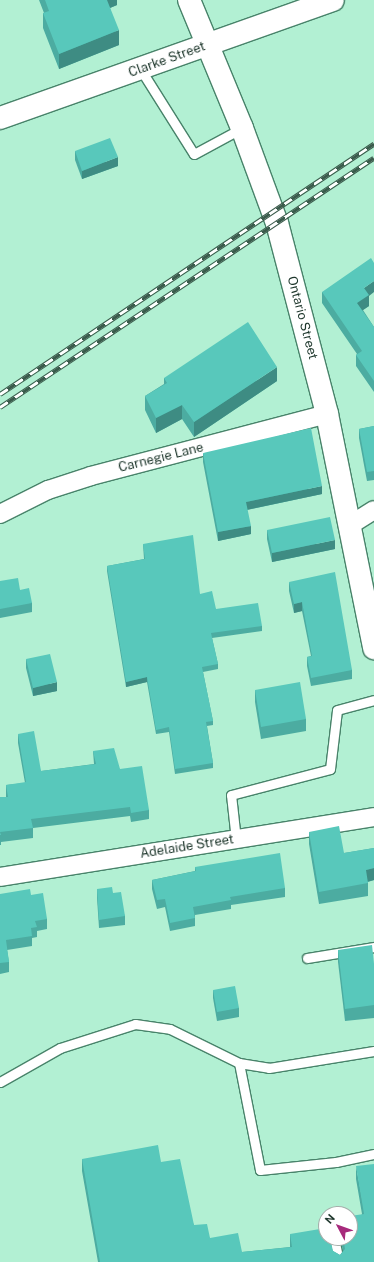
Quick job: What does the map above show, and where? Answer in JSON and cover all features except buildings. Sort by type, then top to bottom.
[{"type":"street","name":"Ontario Street","points":[[189,0],[242,128],[277,223],[327,414],[374,648]]},
{"type":"street","name":"Clarke Street","points":[[0,118],[141,70],[207,44],[334,0]]},
{"type":"street","name":"Carnegie Lane","points":[[0,514],[48,490],[91,476],[327,414]]},
{"type":"street","points":[[350,526],[374,510]]},
{"type":"street","name":"Adelaide Street","points":[[0,878],[374,817]]},
{"type":"lane","points":[[141,70],[194,154],[242,128]]},
{"type":"lane","points":[[236,840],[231,795],[330,769],[337,710],[374,700]]},
{"type":"lane","points":[[307,958],[374,947]]},
{"type":"lane","points":[[0,1082],[60,1048],[135,1024],[170,1028],[239,1063],[269,1068],[374,1051]]},
{"type":"lane","points":[[239,1063],[260,1170],[336,1162],[374,1154]]},
{"type":"lane","points":[[336,1246],[339,1262]]},
{"type":"railway","points":[[0,394],[374,144]]},
{"type":"railway","points":[[0,407],[374,158]]}]
